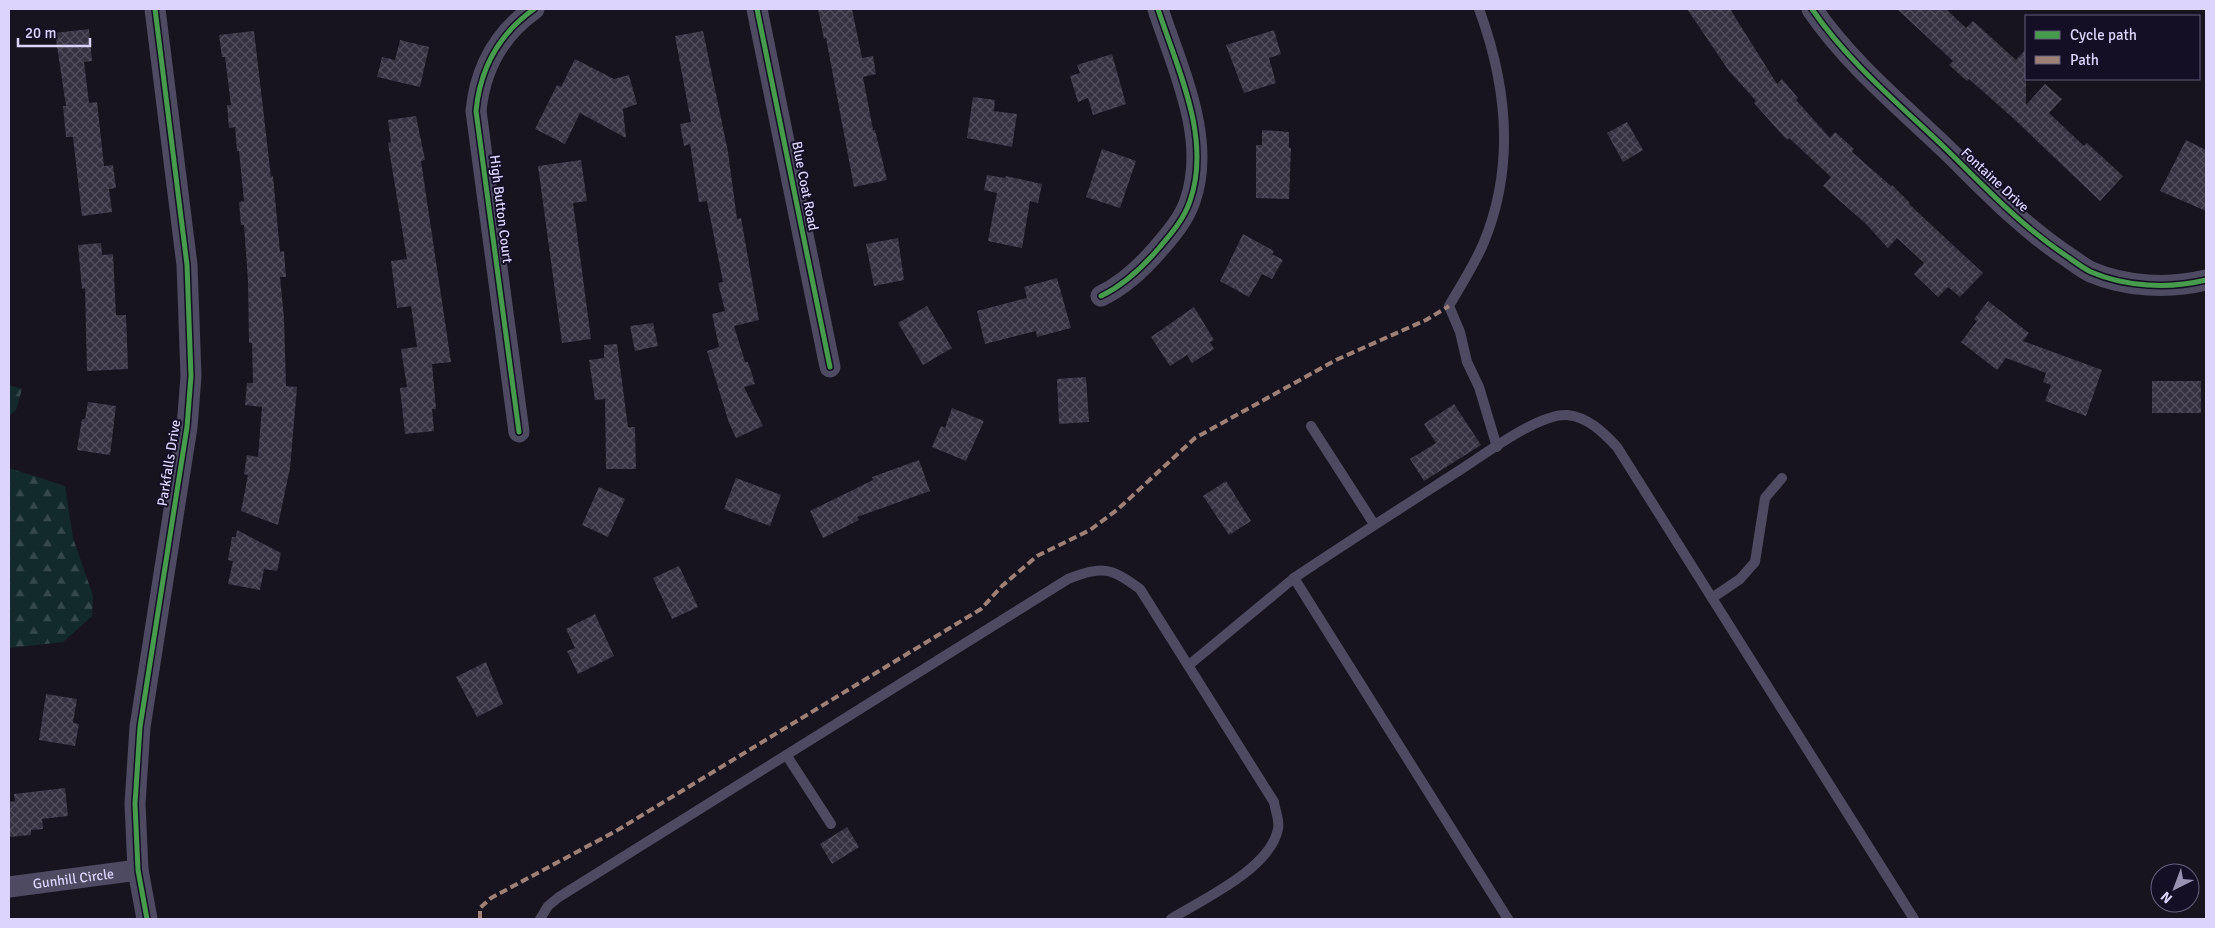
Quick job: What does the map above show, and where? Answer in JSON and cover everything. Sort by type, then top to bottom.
[{"type":"street","name":"Parkfalls Drive","points":[[147,919],[138,870],[135,804],[140,727],[187,427],[190,376],[187,265],[155,9]]},
{"type":"street","name":"High Button Court","points":[[519,432],[476,111],[482,76],[488,60],[507,32],[534,9]]},
{"type":"street","name":"Blue Coat Road","points":[[757,9],[830,367]]},
{"type":"street","points":[[1100,296],[1116,289],[1145,264],[1164,242],[1180,222],[1190,201],[1195,181],[1196,135],[1158,9]]},
{"type":"street","name":"Fontaine Drive","points":[[1812,9],[1863,70],[2011,213],[2055,248],[2090,272],[2128,282],[2157,286],[2190,284],[2206,280]]},
{"type":"street","name":"Gunhill Circle","points":[[9,887],[138,870]]},
{"type":"lane","points":[[1479,9],[1486,27],[1504,102],[1505,160],[1499,198],[1483,244],[1449,306],[1460,332],[1467,362],[1479,387],[1497,447]]},
{"type":"lane","points":[[1188,665],[1294,578],[1374,524],[1537,423],[1553,417],[1566,415],[1592,424],[1617,447],[1914,919]]},
{"type":"lane","points":[[1311,426],[1374,524]]},
{"type":"lane","points":[[1712,598],[1740,579],[1755,562],[1765,498],[1782,478]]},
{"type":"lane","points":[[540,919],[548,906],[559,897],[1068,580],[1088,572],[1104,570],[1118,573],[1140,589],[1274,802],[1279,828],[1270,847],[1260,861],[1243,875],[1171,919]]},
{"type":"lane","points":[[1294,578],[1508,919]]},
{"type":"lane","points":[[787,756],[832,824]]},
{"type":"green space","points":[[9,385],[22,389],[16,410],[9,416]]},
{"type":"green space","points":[[9,468],[65,486],[73,538],[93,596],[92,616],[63,642],[9,648]]},
{"type":"building","points":[[818,9],[852,9],[862,58],[873,56],[876,74],[863,77],[873,130],[875,130],[887,180],[854,187],[826,38],[824,39]]},
{"type":"building","points":[[1687,9],[1730,9],[1777,84],[1782,79],[1798,98],[1796,100],[1830,138],[1835,132],[1854,149],[1852,152],[1892,185],[1909,204],[1983,273],[1960,297],[1948,287],[1938,297],[1914,274],[1924,263],[1897,238],[1888,248],[1866,224],[1823,186],[1831,177],[1789,138],[1787,140],[1754,103],[1756,101],[1729,71]]},
{"type":"building","points":[[1897,9],[1946,9],[1966,28],[1973,21],[2016,60],[2025,50],[2026,105],[2045,84],[2062,99],[2049,113],[2084,146],[2087,143],[2123,176],[2100,201],[2014,119],[1969,79],[1967,81],[1949,65],[1953,61]]},
{"type":"building","points":[[89,29],[92,61],[84,62],[89,103],[97,102],[104,166],[113,165],[116,188],[109,189],[112,212],[82,216],[73,137],[66,137],[63,106],[66,106],[55,33]]},
{"type":"building","points":[[1274,30],[1281,54],[1269,58],[1276,83],[1244,93],[1226,45]]},
{"type":"building","points":[[254,31],[271,177],[273,176],[280,252],[284,251],[286,277],[280,277],[284,318],[286,386],[297,387],[290,468],[278,525],[241,511],[248,475],[244,474],[247,455],[258,457],[262,407],[245,405],[247,383],[253,383],[252,343],[249,343],[248,281],[244,225],[241,225],[239,202],[244,201],[235,127],[229,128],[227,105],[231,105],[225,57],[222,57],[219,35]]},
{"type":"building","points":[[703,31],[728,152],[737,219],[741,218],[759,320],[734,326],[745,362],[748,362],[755,384],[744,387],[763,426],[736,438],[729,423],[707,351],[719,347],[712,314],[725,311],[718,283],[723,282],[707,201],[699,202],[690,144],[684,146],[680,124],[691,122],[675,36]]},
{"type":"building","points":[[400,40],[429,47],[420,87],[377,77],[382,57],[395,60]]},
{"type":"building","points":[[1112,54],[1126,104],[1093,115],[1088,98],[1078,102],[1070,76],[1080,73],[1077,65]]},
{"type":"building","points":[[575,59],[614,79],[629,75],[637,104],[623,109],[626,138],[580,113],[565,144],[535,129],[557,85],[561,87]]},
{"type":"building","points":[[973,97],[995,100],[994,111],[1017,114],[1012,147],[967,138]]},
{"type":"building","points":[[416,116],[425,160],[421,161],[451,362],[432,364],[436,409],[432,409],[434,431],[405,434],[400,388],[407,387],[401,349],[417,347],[411,306],[397,308],[391,261],[407,259],[388,143],[391,142],[388,120]]},
{"type":"building","points":[[1627,122],[1643,150],[1623,162],[1607,133]]},
{"type":"building","points":[[1262,130],[1289,132],[1289,148],[1291,148],[1289,199],[1256,198],[1256,145],[1262,145]]},
{"type":"building","points":[[2186,140],[2206,150],[2206,211],[2160,191]]},
{"type":"building","points":[[1102,149],[1136,161],[1120,208],[1086,197]]},
{"type":"building","points":[[581,160],[587,201],[573,203],[591,339],[562,343],[538,166]]},
{"type":"building","points":[[987,175],[1005,178],[1006,176],[1042,184],[1038,203],[1030,201],[1022,248],[988,241],[997,193],[984,190]]},
{"type":"building","points":[[1243,234],[1274,251],[1272,254],[1283,260],[1272,279],[1262,274],[1249,297],[1220,281]]},
{"type":"building","points":[[898,238],[904,280],[874,286],[866,244]]},
{"type":"building","points":[[101,243],[102,255],[113,254],[116,315],[126,315],[128,369],[87,371],[85,288],[82,289],[78,245]]},
{"type":"building","points":[[1057,278],[1071,328],[1037,337],[1036,331],[985,344],[977,311],[1027,298],[1024,287]]},
{"type":"building","points":[[1988,301],[2029,333],[2023,341],[2102,370],[2086,416],[2045,401],[2051,385],[2043,382],[2046,373],[2006,358],[1997,370],[1961,342],[1977,321],[1974,319]]},
{"type":"building","points":[[927,306],[952,348],[923,365],[898,323]]},
{"type":"building","points":[[1194,307],[1214,340],[1210,342],[1214,349],[1192,363],[1187,355],[1170,366],[1151,337]]},
{"type":"building","points":[[653,323],[658,346],[635,351],[630,326]]},
{"type":"building","points":[[617,344],[628,427],[635,427],[636,469],[606,469],[605,399],[595,400],[589,360],[604,358],[604,345]]},
{"type":"building","points":[[1086,377],[1089,422],[1059,424],[1057,379]]},
{"type":"building","points":[[2152,381],[2201,381],[2201,413],[2152,413]]},
{"type":"building","points":[[88,402],[116,406],[110,455],[77,450],[82,419],[85,419]]},
{"type":"building","points":[[1454,404],[1481,445],[1424,481],[1410,459],[1436,443],[1424,424]]},
{"type":"building","points":[[952,408],[984,421],[966,461],[932,447],[941,426],[945,428]]},
{"type":"building","points":[[919,460],[930,491],[857,517],[859,520],[823,538],[810,511],[873,480],[872,477]]},
{"type":"building","points":[[736,478],[781,495],[770,526],[724,509]]},
{"type":"building","points":[[1226,481],[1251,521],[1229,535],[1203,496]]},
{"type":"building","points":[[599,487],[625,499],[608,537],[582,525]]},
{"type":"building","points":[[237,530],[281,553],[277,571],[264,569],[260,590],[228,584],[233,561],[228,560],[232,537],[236,537]]},
{"type":"building","points":[[679,566],[698,607],[672,619],[653,578]]},
{"type":"building","points":[[595,614],[614,656],[578,674],[567,651],[575,648],[566,629]]},
{"type":"building","points":[[486,662],[503,704],[477,717],[456,677]]},
{"type":"building","points":[[46,694],[77,699],[73,723],[79,724],[75,746],[39,740]]},
{"type":"building","points":[[65,788],[68,816],[42,819],[43,829],[31,830],[31,835],[9,837],[9,802],[15,801],[14,794]]},
{"type":"building","points":[[847,827],[859,847],[832,864],[820,844]]},
{"type":"marked path","points":[[480,919],[480,908],[491,898],[616,831],[981,609],[1002,586],[1037,556],[1090,530],[1117,510],[1195,438],[1336,360],[1426,320],[1449,306]]},
{"type":"cycle path","points":[[147,919],[138,870],[135,804],[140,727],[187,427],[191,376],[187,265],[155,9]]},
{"type":"cycle path","points":[[519,432],[476,111],[482,81],[493,54],[511,30],[534,9]]},
{"type":"cycle path","points":[[757,9],[830,367]]},
{"type":"cycle path","points":[[1101,296],[1117,287],[1139,269],[1172,232],[1187,208],[1196,177],[1195,128],[1182,79],[1158,9]]},
{"type":"cycle path","points":[[1812,9],[1858,65],[2019,220],[2079,265],[2104,277],[2148,285],[2177,285],[2206,280]]}]
